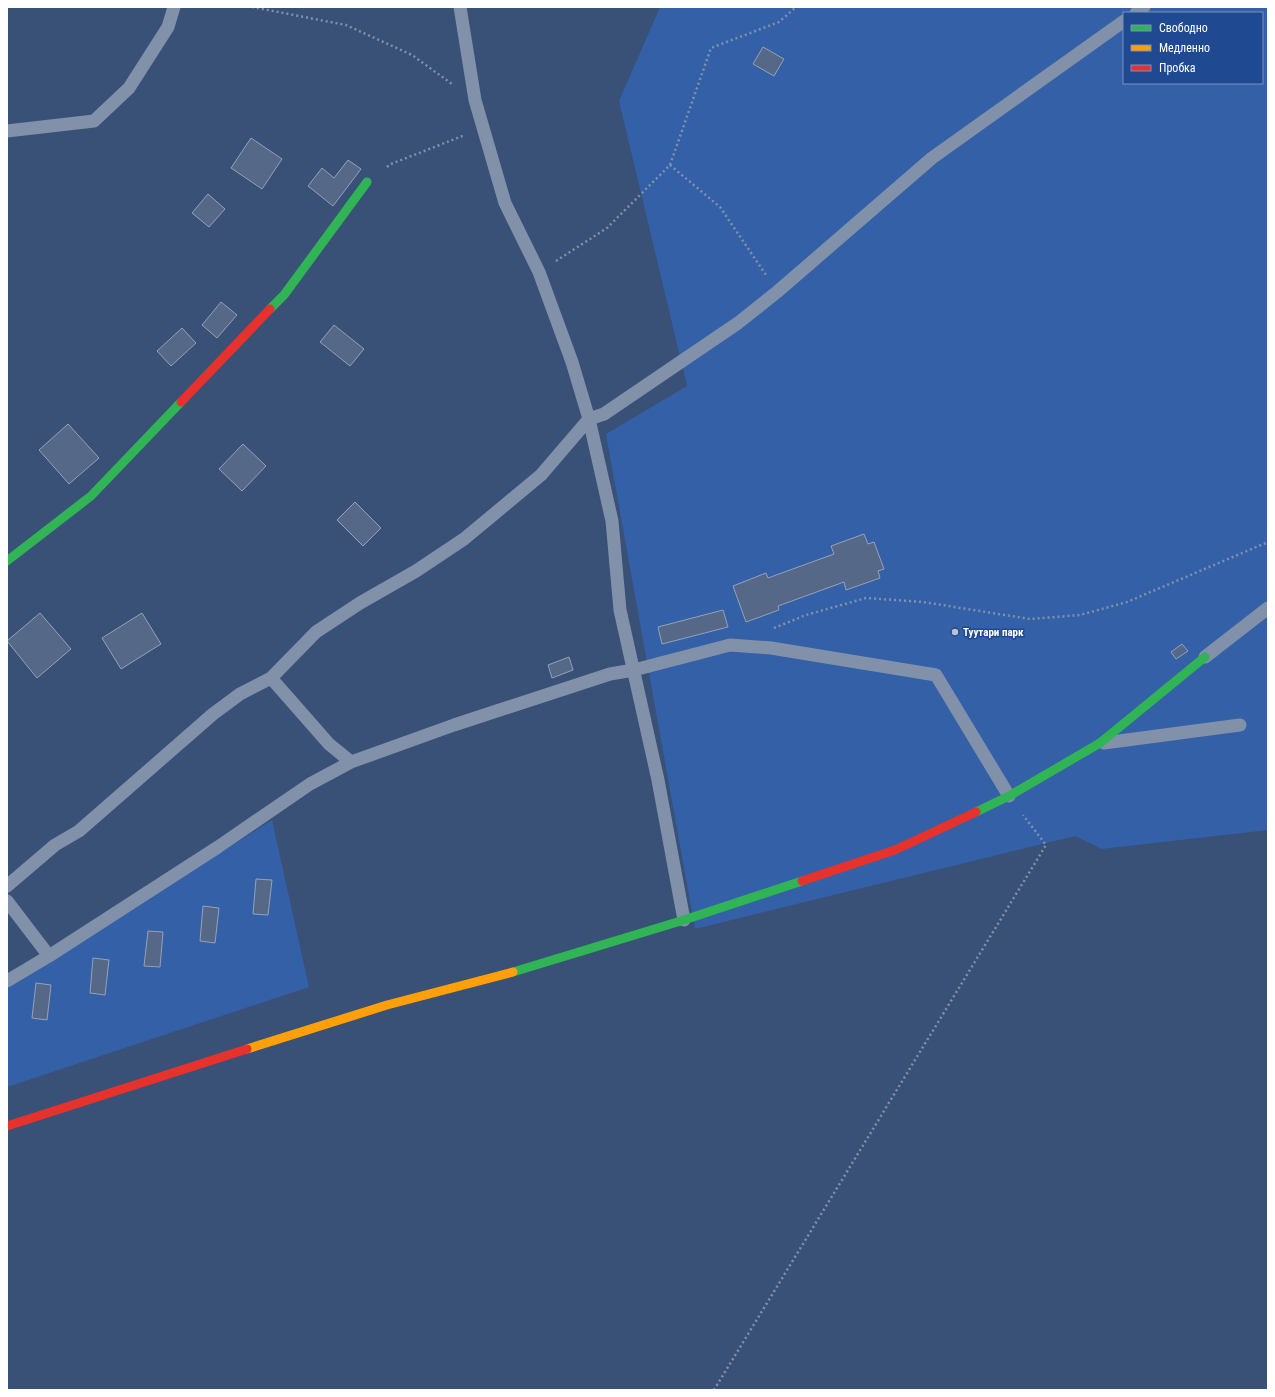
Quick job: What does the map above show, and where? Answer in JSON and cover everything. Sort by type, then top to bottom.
[{"type":"street","points":[[7,562],[91,496],[284,295],[367,182]]},
{"type":"street","points":[[7,1126],[96,1096],[387,1005],[513,972],[684,920],[895,850],[1009,796],[1100,743],[1205,657]]},
{"type":"lane","points":[[7,131],[94,121],[129,88],[168,27],[174,7]]},
{"type":"lane","points":[[460,7],[475,100],[505,203],[539,272],[572,362],[589,420],[612,521],[620,610],[658,780],[684,920]]},
{"type":"lane","points":[[7,886],[55,845],[79,831],[213,714],[240,694],[271,678],[316,632],[360,603],[416,571],[482,524],[541,476],[589,420],[604,414],[738,323],[777,292],[932,158],[1123,22]]},
{"type":"lane","points":[[1205,657],[1268,608]]},
{"type":"lane","points":[[7,981],[49,956],[218,847],[310,784],[351,762],[454,725],[603,676],[634,670],[730,645],[772,648],[936,675],[1009,796]]},
{"type":"lane","points":[[271,678],[329,744],[351,762]]},
{"type":"lane","points":[[1100,743],[1240,724]]},
{"type":"lane","points":[[7,901],[49,956]]},
{"type":"path","points":[[252,7],[346,25],[412,54],[475,100]]},
{"type":"path","points":[[539,272],[606,228],[670,165],[711,48],[779,22],[796,7]]},
{"type":"path","points":[[367,182],[391,164],[483,128]]},
{"type":"path","points":[[670,165],[720,207],[777,292]]},
{"type":"path","points":[[772,628],[806,615],[866,598],[923,602],[1030,619],[1080,615],[1127,602],[1268,542]]},
{"type":"path","points":[[714,1390],[1046,845],[1009,796]]},
{"type":"shaded area","name":"Туутари парк","points":[[660,7],[1268,7],[1268,830],[1102,849],[1075,836],[695,929],[606,434],[687,386],[619,101]]},
{"type":"shaded area","points":[[272,820],[309,987],[7,1087],[7,988]]},
{"type":"building","points":[[763,47],[784,59],[774,76],[753,64]]},
{"type":"building","points":[[251,138],[282,159],[262,189],[231,168]]},
{"type":"building","points":[[348,160],[361,169],[333,206],[308,186],[322,168],[334,178]]},
{"type":"building","points":[[208,194],[225,209],[209,227],[192,213]]},
{"type":"building","points":[[221,302],[237,315],[217,338],[202,325]]},
{"type":"building","points":[[334,325],[364,349],[350,366],[320,342]]},
{"type":"building","points":[[182,328],[196,343],[171,366],[157,351]]},
{"type":"building","points":[[68,424],[99,458],[69,484],[39,450]]},
{"type":"building","points":[[243,444],[266,466],[242,491],[219,469]]},
{"type":"building","points":[[355,502],[381,528],[363,546],[337,520]]},
{"type":"building","points":[[864,534],[868,544],[874,542],[884,569],[878,571],[880,578],[846,590],[844,582],[778,606],[779,610],[746,622],[733,586],[766,573],[768,578],[834,554],[831,546]]},
{"type":"building","points":[[723,610],[728,627],[662,644],[658,627]]},
{"type":"building","points":[[40,613],[71,649],[37,678],[7,641]]},
{"type":"building","points":[[142,613],[161,644],[121,669],[102,638]]},
{"type":"building","points":[[1182,644],[1188,651],[1176,659],[1171,652]]},
{"type":"building","points":[[569,657],[573,670],[552,678],[548,665]]},
{"type":"building","points":[[256,879],[272,880],[268,915],[253,914]]},
{"type":"building","points":[[203,906],[219,908],[215,943],[200,941]]},
{"type":"building","points":[[148,931],[163,932],[160,967],[144,966]]},
{"type":"building","points":[[93,958],[109,960],[105,995],[90,993]]},
{"type":"building","points":[[36,983],[51,985],[47,1020],[32,1018]]},
{"type":"traffic: fast","points":[[270,309],[284,295],[367,182]]},
{"type":"traffic: fast","points":[[7,561],[91,496],[181,402]]},
{"type":"traffic: fast","points":[[976,812],[1009,796],[1100,743],[1205,657]]},
{"type":"traffic: fast","points":[[513,972],[684,920],[802,881]]},
{"type":"traffic: slow","points":[[247,1049],[387,1005],[513,972]]},
{"type":"traffic: jam","points":[[181,402],[270,309]]},
{"type":"traffic: jam","points":[[802,881],[895,850],[976,812]]},
{"type":"traffic: jam","points":[[7,1126],[247,1049]]},
{"type":"place","name":"Туутари парк","points":[[955,632]]}]
